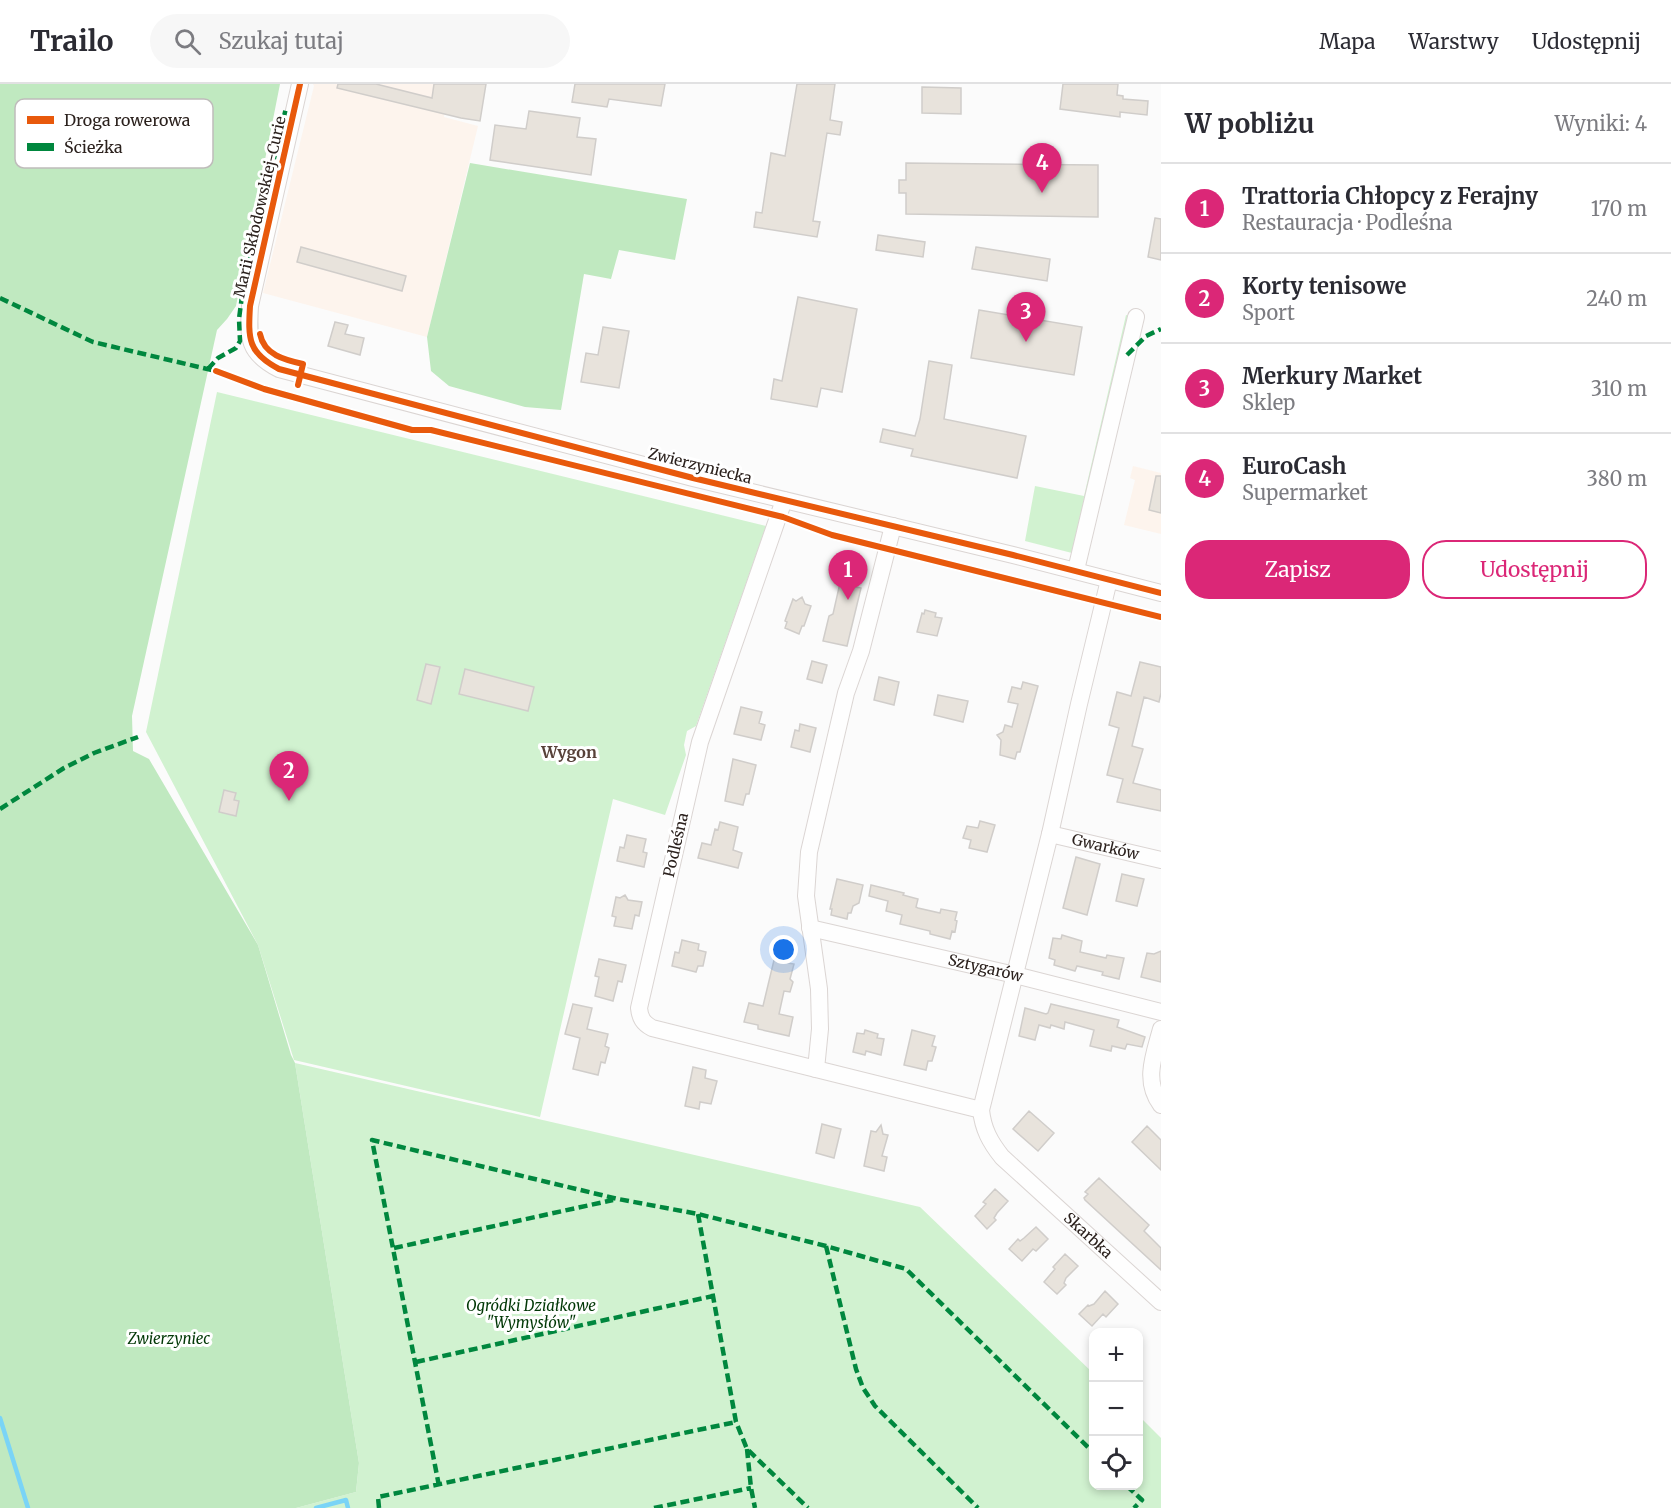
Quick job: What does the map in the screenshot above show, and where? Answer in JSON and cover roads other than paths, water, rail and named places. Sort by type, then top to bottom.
[{"type":"street","name":"Marii Skłodowskiej-Curie","points":[[250,336],[250,306],[300,84]]},
{"type":"street","points":[[1076,570],[1136,317]]},
{"type":"street","name":"Zwierzyniecka","points":[[250,336],[256,354],[279,369],[488,425],[1161,593]]},
{"type":"street","name":"Podleśna","points":[[784,500],[700,741],[639,1008],[640,1016],[645,1024],[652,1028],[981,1110]]},
{"type":"street","points":[[816,1069],[820,1029],[819,999],[806,896],[809,852],[846,693],[861,651],[893,526]]},
{"type":"street","points":[[981,1110],[1110,580]]},
{"type":"street","name":"Gwarków","points":[[1050,834],[1161,860]]},
{"type":"street","name":"Sztygarów","points":[[810,928],[1015,975],[1161,1012]]},
{"type":"street","points":[[1161,1029],[1150,1080],[1152,1091],[1161,1105]]},
{"type":"street","name":"Skarbka","points":[[981,1110],[983,1126],[991,1143],[1015,1169],[1161,1302]]},
{"type":"waterway","points":[[0,1418],[28,1508]]},
{"type":"waterway","points":[[316,1508],[346,1500],[348,1508]]},
{"type":"place","name":"EuroCash","points":[[1042,193]]},
{"type":"place","name":"Merkury Market","points":[[1026,342]]},
{"type":"place","name":"Trattoria Chłopcy z Ferajny","points":[[848,600]]},
{"type":"place","name":"Korty tenisowe","points":[[289,801]]},
{"type":"district","name":"Wygon","points":[[569,752]]},
{"type":"park label","name":"Ogródki Działkowe \"Wymysłów\"","points":[[531,1314]]},
{"type":"park label","name":"Zwierzyniec","points":[[169,1339]]}]
